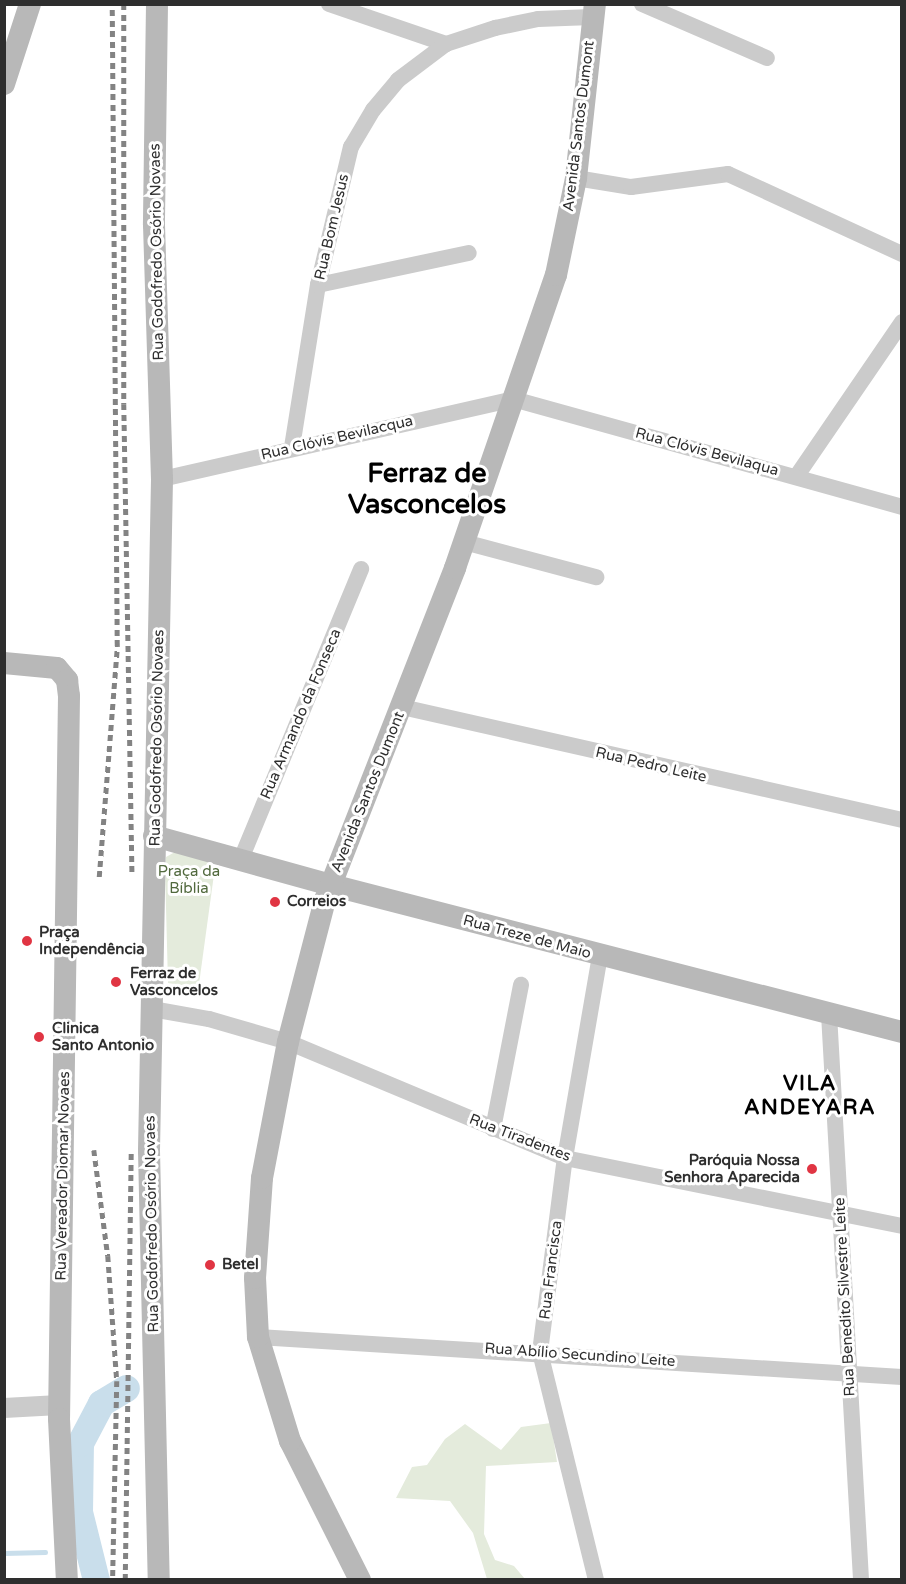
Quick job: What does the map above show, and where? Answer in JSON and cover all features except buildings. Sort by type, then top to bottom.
[{"type":"main road","points":[[4,84],[30,4]]},
{"type":"main road","name":"Rua Godofredo Osório Novaes","points":[[157,4],[154,225],[162,480],[149,1151],[159,1580]]},
{"type":"main road","name":"Avenida Santos Dumont","points":[[360,1580],[290,1441],[258,1336],[255,1278],[262,1178],[288,1042],[331,885],[464,543],[555,275],[576,178],[594,11]]},
{"type":"main road","name":"Rua Vereador Diomar Novaes","points":[[4,663],[57,668],[67,680],[69,696],[59,1405],[66,1580]]},
{"type":"main road","name":"Rua Treze de Maio","points":[[154,836],[600,956],[902,1032]]},
{"type":"street","points":[[329,4],[446,44]]},
{"type":"street","points":[[642,4],[767,58]]},
{"type":"street","name":"Rua Bom Jesus","points":[[292,447],[318,285],[351,147],[373,110],[398,80],[446,44],[495,28],[594,11]]},
{"type":"street","points":[[576,178],[632,187],[728,174],[902,254]]},
{"type":"street","points":[[318,285],[469,254]]},
{"type":"street","points":[[796,477],[902,322]]},
{"type":"street","name":"Rua Clóvis Bevilacqua","points":[[162,480],[292,447],[513,399]]},
{"type":"street","name":"Rua Clóvis Bevilaqua","points":[[513,399],[902,507]]},
{"type":"street","points":[[464,543],[596,577]]},
{"type":"street","name":"Rua Armando da Fonseca","points":[[241,858],[361,568]]},
{"type":"street","name":"Rua Pedro Leite","points":[[402,707],[902,820]]},
{"type":"street","name":"Rua Francisca","points":[[596,1580],[540,1352],[565,1158],[600,956]]},
{"type":"street","points":[[493,1129],[521,986]]},
{"type":"street","name":"Rua Tiradentes","points":[[152,1009],[208,1019],[288,1042],[565,1158],[902,1226]]},
{"type":"street","name":"Rua Benedito Silvestre Leite","points":[[829,1014],[861,1580]]},
{"type":"street","name":"Rua Abílio Secundino Leite","points":[[258,1336],[540,1352],[902,1377]]},
{"type":"street","points":[[4,1408],[59,1405]]},
{"type":"green space","name":"Praça da Bíblia","points":[[175,852],[206,861],[215,867],[199,984],[193,987],[168,983],[165,870],[166,857]]},
{"type":"green space","points":[[551,1423],[557,1462],[486,1466],[484,1534],[495,1560],[514,1566],[525,1579],[487,1579],[473,1533],[450,1501],[396,1498],[412,1467],[427,1465],[445,1439],[465,1424],[501,1450],[521,1427]]},
{"type":"waterway","points":[[96,1580],[79,1512],[80,1443],[101,1403],[126,1388]]},
{"type":"waterway","points":[[4,1553],[45,1552]]},
{"type":"railway","points":[[99,877],[117,646],[112,4]]},
{"type":"railway","points":[[124,4],[124,404],[132,875]]},
{"type":"railway","points":[[94,1150],[108,1256],[117,1381],[113,1580]]},
{"type":"railway","points":[[125,1580],[131,1150]]},
{"type":"place","name":"Correios","points":[[275,902]]},
{"type":"place","name":"Praça Independência","points":[[27,941]]},
{"type":"place","name":"Ferraz de Vasconcelos","points":[[116,982]]},
{"type":"place","name":"Clinica Santo Antonio","points":[[39,1037]]},
{"type":"place","name":"Paróquia Nossa Senhora Aparecida","points":[[812,1169]]},
{"type":"place","name":"Betel","points":[[210,1265]]},
{"type":"district","name":"Ferraz de Vasconcelos","points":[[427,488]]},
{"type":"district","name":"VILA ANDEYARA","points":[[810,1096]]}]
